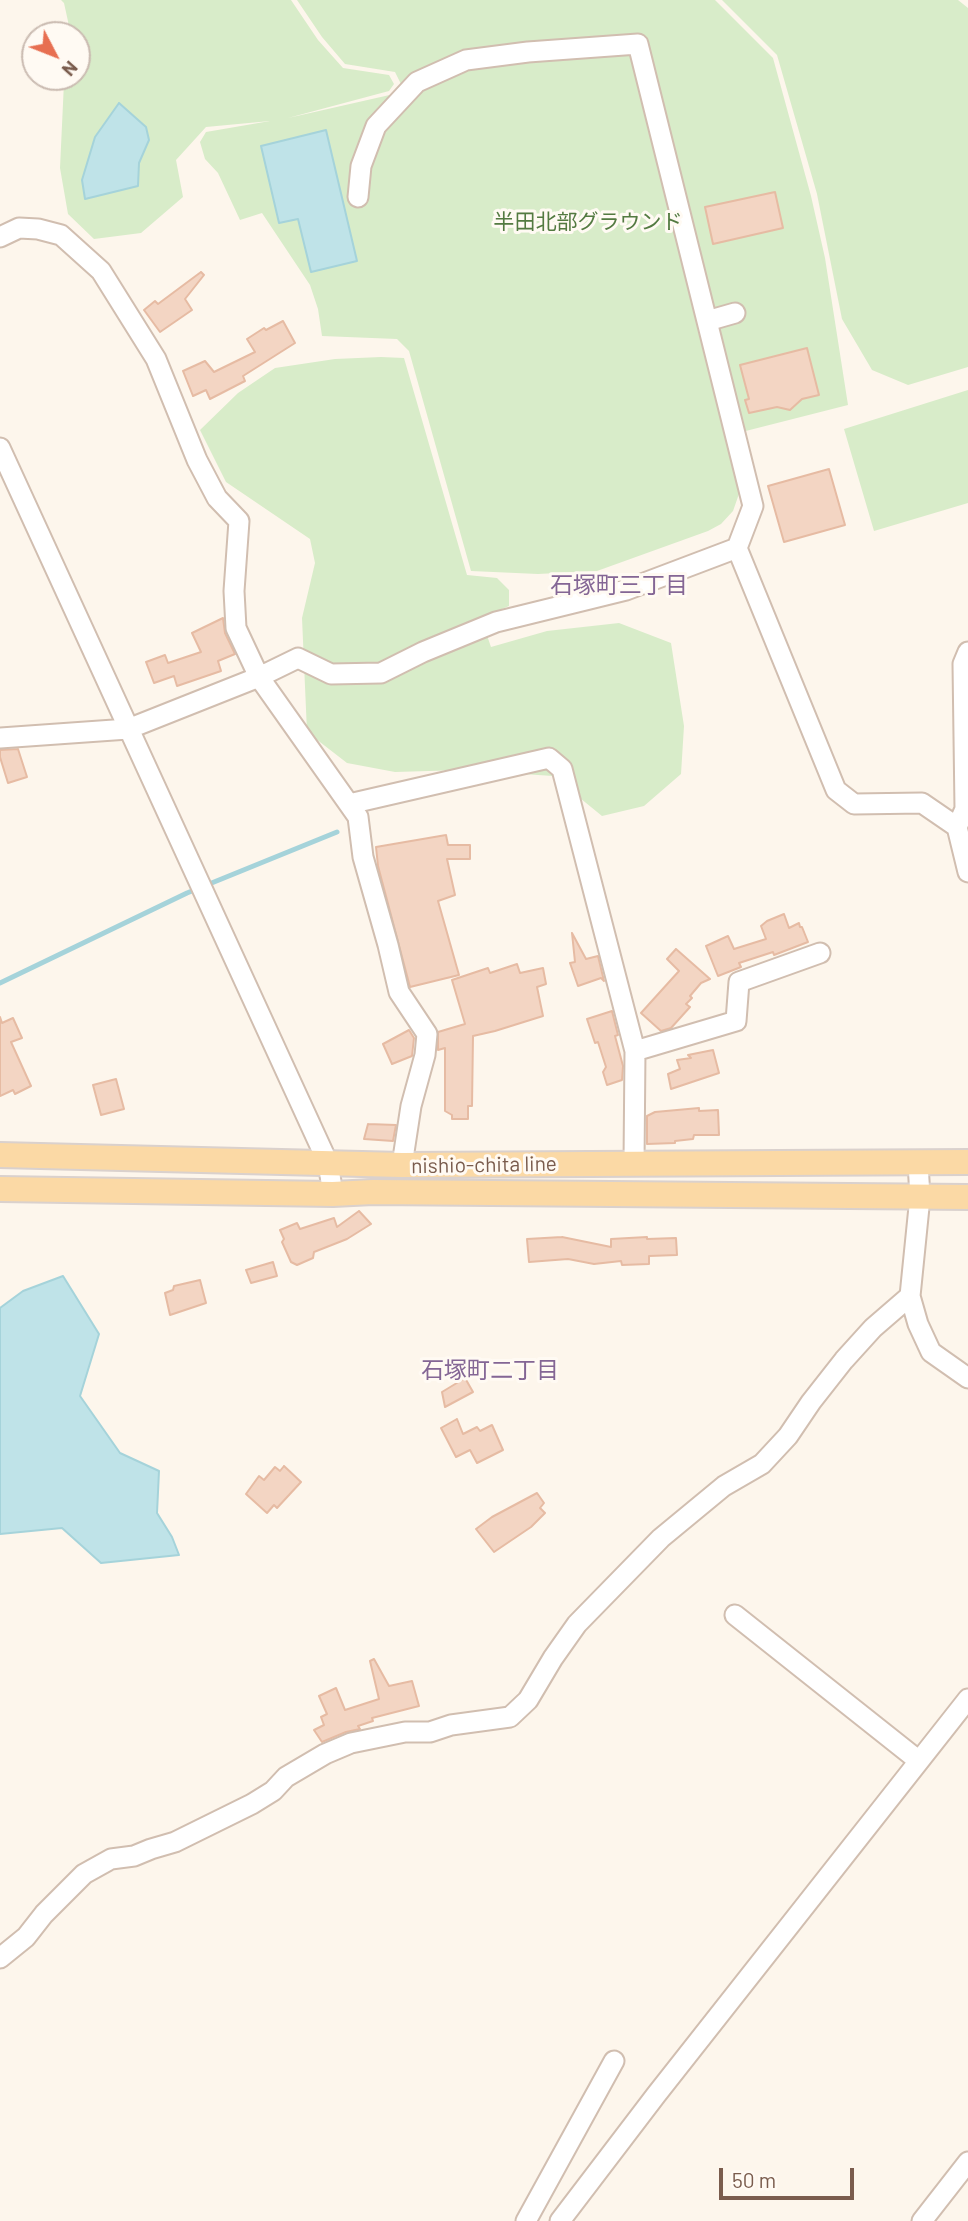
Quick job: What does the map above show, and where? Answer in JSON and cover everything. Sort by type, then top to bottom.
[{"type":"main road","name":"nishio-chita line","points":[[0,1156],[402,1166],[968,1163]]},
{"type":"main road","name":"nishio-chita line","points":[[0,1189],[333,1194],[373,1192],[968,1197]]},
{"type":"street","points":[[358,197],[361,166],[376,126],[417,82],[466,60],[528,52],[638,44],[753,506],[737,548],[836,790],[854,804],[922,803],[957,827]]},
{"type":"street","points":[[0,237],[19,229],[38,229],[61,236],[101,271],[156,359],[197,460],[217,498],[239,522],[233,592],[236,628],[259,677],[358,817],[363,857],[399,992],[427,1034],[425,1055],[411,1106],[402,1166]]},
{"type":"street","points":[[707,321],[735,313]]},
{"type":"street","points":[[0,448],[328,1163],[333,1194]]},
{"type":"street","points":[[0,738],[128,729],[259,677],[298,658],[331,674],[381,673],[423,652],[496,622],[626,590],[737,548]]},
{"type":"street","points":[[968,652],[963,664],[965,809],[957,827],[968,872]]},
{"type":"street","points":[[349,804],[550,758],[562,769],[635,1051],[634,1163]]},
{"type":"street","points":[[635,1051],[736,1021],[739,982],[820,953]]},
{"type":"street","points":[[918,1163],[919,1197],[910,1296],[918,1324],[931,1352],[968,1378]]},
{"type":"street","points":[[0,1958],[26,1937],[44,1914],[84,1874],[111,1859],[134,1856],[175,1842],[252,1804],[273,1791],[286,1777],[325,1754],[351,1743],[405,1732],[430,1732],[451,1725],[510,1717],[528,1700],[552,1658],[578,1624],[661,1538],[724,1486],[762,1464],[788,1436],[844,1360],[873,1328],[910,1296]]},
{"type":"street","points":[[735,1615],[919,1761]]},
{"type":"street","points":[[561,2221],[665,2084],[968,1699]]},
{"type":"street","points":[[526,2221],[614,2061]]},
{"type":"street","points":[[922,2221],[968,2162]]},
{"type":"green space","name":"半田北部グラウンド","points":[[61,0],[291,0],[318,40],[343,68],[389,75],[394,84],[389,91],[288,118],[394,94],[401,84],[395,72],[345,64],[322,37],[297,0],[715,0],[773,58],[825,258],[848,405],[730,435],[740,491],[733,511],[721,524],[708,531],[597,571],[538,574],[471,571],[409,351],[397,339],[322,336],[318,309],[310,285],[262,213],[240,220],[218,173],[205,159],[200,142],[206,132],[270,121],[206,127],[176,160],[183,197],[141,233],[94,239],[68,214],[60,168],[64,91],[91,91],[91,21],[68,21]]},
{"type":"green space","points":[[722,0],[958,0],[968,8],[968,367],[908,385],[872,370],[842,319],[817,194],[777,55]]},
{"type":"green space","points":[[404,358],[467,575],[497,578],[509,590],[509,606],[481,618],[491,647],[547,631],[619,623],[671,643],[684,726],[681,774],[644,806],[602,816],[553,776],[463,770],[395,772],[347,763],[307,732],[302,618],[315,563],[310,539],[226,482],[200,430],[238,393],[275,368],[335,359]]},
{"type":"green space","points":[[968,390],[968,503],[874,531],[844,429]]},
{"type":"water","points":[[119,103],[146,127],[149,140],[139,163],[138,186],[85,199],[82,180],[95,137]]},
{"type":"water","points":[[326,130],[357,261],[311,272],[298,219],[279,223],[261,146]]},
{"type":"water","points":[[63,1276],[99,1334],[80,1396],[120,1453],[159,1471],[157,1513],[172,1537],[179,1555],[101,1563],[62,1528],[0,1534],[0,1308],[23,1291]]},
{"type":"building","points":[[775,192],[783,228],[713,244],[705,207]]},
{"type":"building","points":[[201,272],[204,275],[185,299],[192,310],[160,332],[144,310],[155,301],[158,304]]},
{"type":"building","points":[[283,321],[295,343],[243,376],[245,381],[210,399],[206,390],[193,396],[183,371],[205,361],[214,372],[255,352],[247,339],[264,328],[266,330]]},
{"type":"building","points":[[807,348],[819,395],[802,399],[790,410],[777,407],[749,413],[745,400],[749,399],[740,365]]},
{"type":"building","points":[[829,469],[845,525],[784,542],[768,486]]},
{"type":"building","points":[[223,618],[225,633],[235,654],[218,661],[221,671],[177,686],[174,676],[154,683],[146,662],[165,655],[168,663],[201,652],[192,633]]},
{"type":"building","points":[[18,749],[27,777],[8,783],[0,750]]},
{"type":"building","points":[[446,835],[448,845],[470,845],[470,859],[447,859],[455,895],[438,901],[459,975],[410,987],[378,866],[376,847]]},
{"type":"building","points":[[784,914],[789,928],[799,923],[808,942],[774,955],[773,952],[739,963],[741,967],[718,976],[706,946],[728,936],[734,949],[766,939],[761,926]]},
{"type":"building","points":[[572,933],[586,959],[598,956],[604,981],[601,978],[578,986],[570,963],[575,962]]},
{"type":"building","points":[[676,949],[710,979],[701,983],[690,996],[692,998],[686,1004],[690,1007],[671,1028],[661,1031],[641,1013],[679,971],[667,959]]},
{"type":"building","points":[[517,964],[520,973],[543,968],[546,984],[537,987],[543,1016],[473,1036],[472,1106],[468,1106],[468,1119],[452,1119],[452,1115],[445,1111],[445,1048],[438,1050],[438,1032],[465,1024],[452,980],[488,968],[490,973]]},
{"type":"building","points":[[612,1011],[623,1066],[622,1080],[607,1085],[603,1072],[606,1067],[587,1019]]},
{"type":"building","points":[[0,1017],[2,1023],[13,1018],[22,1038],[11,1042],[31,1086],[15,1094],[13,1090],[0,1096]]},
{"type":"building","points":[[409,1030],[414,1038],[412,1056],[392,1064],[383,1044]]},
{"type":"building","points":[[713,1050],[719,1073],[671,1089],[668,1074],[680,1069],[677,1060]]},
{"type":"building","points":[[116,1079],[124,1109],[101,1115],[93,1085]]},
{"type":"building","points":[[699,1108],[699,1111],[718,1110],[719,1135],[694,1135],[693,1139],[675,1143],[647,1144],[647,1116],[655,1112]]},
{"type":"building","points":[[368,1124],[396,1125],[393,1141],[364,1139]]},
{"type":"building","points":[[359,1211],[371,1224],[347,1239],[314,1252],[313,1258],[297,1265],[291,1262],[280,1230],[297,1223],[300,1229],[334,1218],[337,1227]]},
{"type":"building","points":[[562,1237],[611,1247],[611,1239],[676,1238],[677,1255],[649,1256],[649,1264],[622,1265],[621,1261],[594,1264],[568,1259],[529,1262],[527,1239]]},
{"type":"building","points":[[273,1262],[277,1276],[251,1283],[246,1270]]},
{"type":"building","points":[[200,1280],[206,1303],[170,1315],[165,1293],[173,1290],[174,1286]]},
{"type":"building","points":[[465,1378],[473,1392],[445,1407],[442,1392]]},
{"type":"building","points":[[457,1419],[463,1434],[477,1427],[480,1431],[492,1425],[503,1450],[477,1463],[470,1450],[456,1457],[441,1428]]},
{"type":"building","points":[[284,1466],[301,1482],[277,1508],[274,1505],[267,1513],[246,1494],[259,1476],[264,1480],[275,1467],[280,1471]]},
{"type":"building","points":[[537,1493],[544,1503],[540,1508],[545,1513],[531,1527],[494,1552],[476,1529],[492,1517]]},
{"type":"building","points":[[374,1659],[389,1686],[412,1681],[419,1706],[372,1718],[373,1721],[358,1726],[360,1729],[322,1742],[314,1730],[324,1725],[321,1717],[327,1714],[319,1696],[336,1688],[345,1710],[379,1699],[370,1661]]},
{"type":"waterway","points":[[0,983],[187,893],[337,832]]},
{"type":"district","name":"石塚町三丁目","points":[[619,585]]},
{"type":"district","name":"石塚町二丁目","points":[[490,1370]]}]
